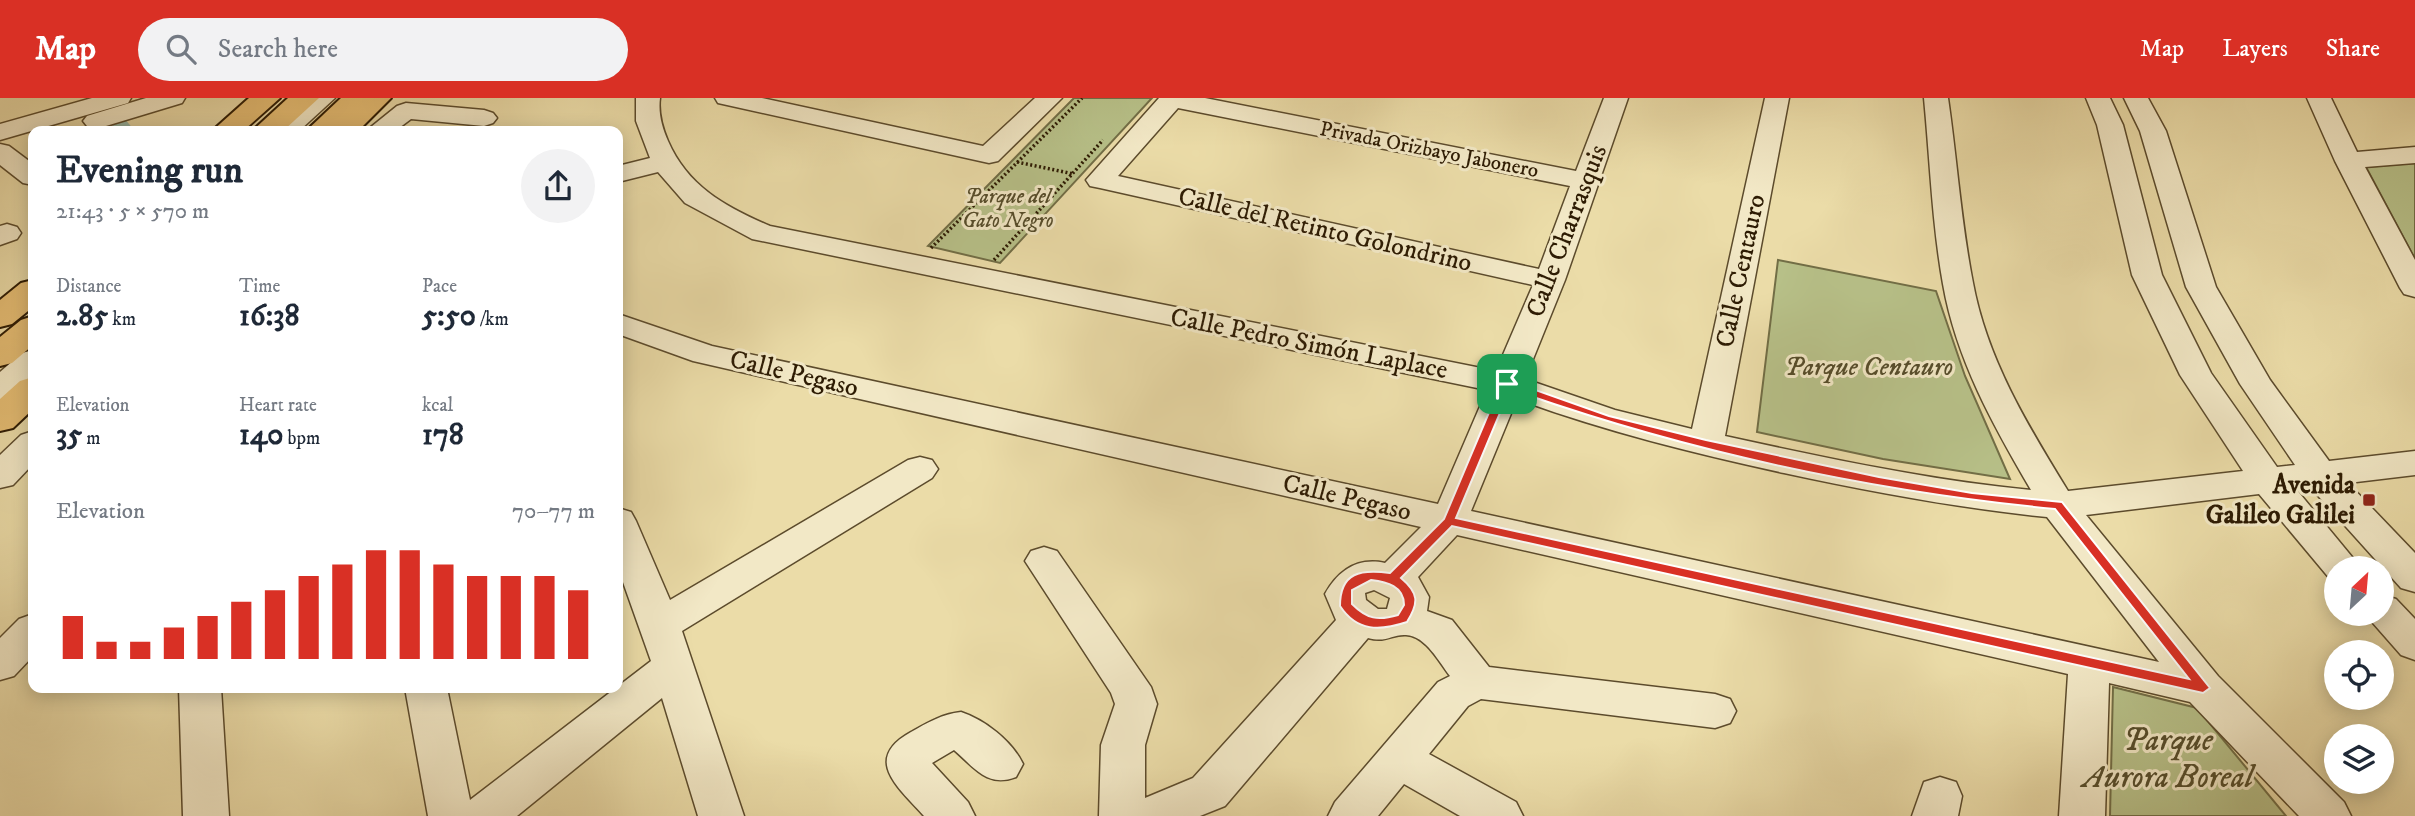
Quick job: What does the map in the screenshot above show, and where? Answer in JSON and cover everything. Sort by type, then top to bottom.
[{"type":"main road","points":[[232,126],[267,98]]},
{"type":"main road","points":[[257,126],[290,98]]},
{"type":"main road","points":[[272,126],[305,98]]},
{"type":"main road","points":[[326,126],[357,98]]},
{"type":"main road","points":[[347,126],[377,98]]},
{"type":"main road","points":[[0,317],[28,294]]},
{"type":"main road","points":[[0,355],[28,331]]},
{"type":"street","points":[[70,123],[119,98]]},
{"type":"street","points":[[47,126],[70,123],[173,98]]},
{"type":"street","points":[[290,126],[323,98]]},
{"type":"street","points":[[303,126],[335,98]]},
{"type":"street","points":[[366,126],[395,98]]},
{"type":"street","name":"Calle Pedro Simón Laplace","points":[[648,98],[649,122],[664,163],[687,194],[762,233],[1507,384],[1606,419],[1706,444],[1879,481],[1972,497],[2058,505],[2415,463]]},
{"type":"street","points":[[727,98],[1000,155],[1050,98]]},
{"type":"street","name":"Calle Charrasquis","points":[[1393,579],[1449,521],[1550,280],[1616,98]]},
{"type":"street","name":"Calle Centauro","points":[[1706,444],[1777,98]]},
{"type":"street","points":[[1936,98],[1958,285],[1978,352],[2004,415],[2058,505],[2203,688],[2328,816]]},
{"type":"street","points":[[2098,98],[2110,125],[2147,275],[2196,375],[2268,481],[2332,556]]},
{"type":"street","points":[[2136,98],[2153,131],[2202,288],[2256,384],[2321,476],[2415,578]]},
{"type":"street","points":[[2319,98],[2348,161],[2415,288]]},
{"type":"street","name":"Privada Orizbayo Jabonero","points":[[1086,176],[1172,99],[1587,181]]},
{"type":"street","points":[[385,126],[406,110],[485,116]]},
{"type":"street","points":[[0,132],[28,128]]},
{"type":"street","points":[[0,150],[28,141]]},
{"type":"street","points":[[0,150],[28,173]]},
{"type":"street","points":[[2348,161],[2415,155]]},
{"type":"street","points":[[623,173],[664,163]]},
{"type":"street","name":"Calle del Retinto Golondrino","points":[[1086,176],[1550,280]]},
{"type":"street","name":"Calle Pegaso","points":[[623,325],[704,354],[2203,688]]},
{"type":"street","points":[[14,394],[28,357]]},
{"type":"street","points":[[14,394],[28,369]]},
{"type":"street","points":[[0,477],[28,448]]},
{"type":"street","points":[[0,477],[28,456]]},
{"type":"street","points":[[660,625],[920,469]]},
{"type":"street","points":[[623,533],[660,625],[722,816]]},
{"type":"street","points":[[1044,561],[1130,687],[1136,704],[1123,745],[1122,816]]},
{"type":"street","points":[[1371,575],[1393,579],[1407,590],[1410,597],[1411,605],[1403,618],[1383,625],[1360,620],[1346,606],[1346,589],[1352,582],[1371,575]]},
{"type":"street","points":[[1403,618],[1438,631],[1477,681]]},
{"type":"street","points":[[1150,816],[1209,792],[1360,620]]},
{"type":"street","points":[[2394,622],[2415,644]]},
{"type":"street","points":[[0,664],[28,635]]},
{"type":"street","points":[[2082,816],[2089,662]]},
{"type":"street","points":[[484,816],[672,667]]},
{"type":"street","points":[[1351,816],[1453,694],[1477,681],[1715,711]]},
{"type":"street","points":[[200,693],[206,816]]},
{"type":"street","points":[[427,693],[451,816]]},
{"type":"street","points":[[952,816],[908,767],[908,755],[950,731],[961,730],[967,732],[1001,764]]},
{"type":"street","points":[[1399,759],[1500,816]]},
{"type":"path","points":[[942,237],[1000,155],[1082,98]]},
{"type":"path","points":[[1000,253],[1086,176],[1109,133]]},
{"type":"path","points":[[1000,155],[1086,176]]},
{"type":"green space","name":"Parque del Gato Negro","points":[[1074,98],[1152,98],[1000,263],[928,246]]},
{"type":"green space","points":[[2415,163],[2415,259],[2366,167]]},
{"type":"green space","name":"Parque Centauro","points":[[1778,260],[1936,291],[1965,376],[2010,479],[1883,459],[1757,432]]},
{"type":"green space","name":"Parque Aurora Boreal","points":[[2113,687],[2197,708],[2286,816],[2110,816]]},
{"type":"waterway","points":[[98,98],[122,126]]},
{"type":"place","name":"Avenida Galileo Galilei","points":[[2369,500]]},
{"type":"route","points":[[1507,384],[1449,521],[1393,579],[1382,575],[1360,577],[1346,589],[1346,606],[1360,620],[1383,625],[1403,618],[1411,605],[1410,597],[1407,590],[1393,579],[1449,521],[2203,688],[2058,505],[1972,497],[1879,481],[1706,444],[1606,419],[1507,384]]}]
